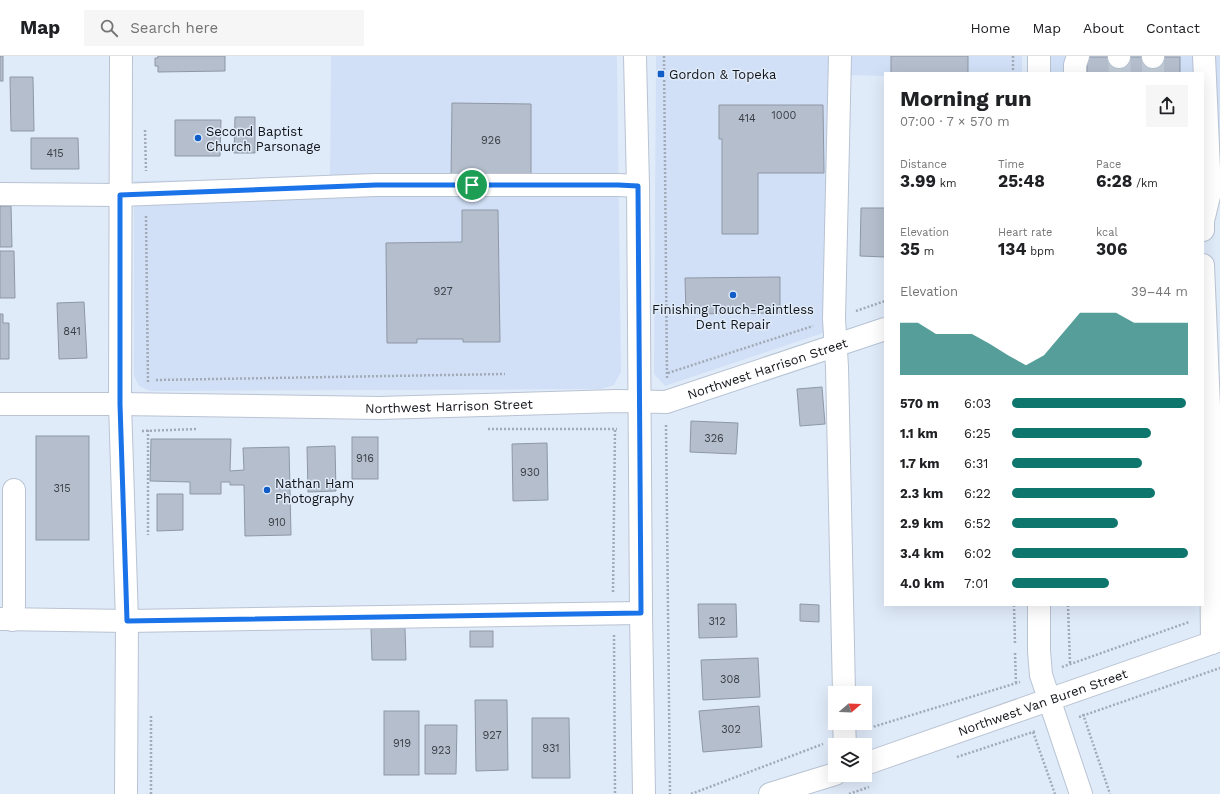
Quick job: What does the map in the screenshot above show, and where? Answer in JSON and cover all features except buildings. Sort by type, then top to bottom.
[{"type":"street","points":[[121,56],[120,404],[127,621],[126,794]]},
{"type":"street","points":[[635,56],[638,186],[641,613],[644,794]]},
{"type":"street","points":[[840,56],[834,319],[837,383],[844,686]]},
{"type":"street","points":[[1039,56],[1039,72]]},
{"type":"street","points":[[1075,72],[1075,65],[1078,56]]},
{"type":"street","points":[[1204,56],[1205,122],[1210,192],[1204,217]]},
{"type":"street","points":[[0,194],[120,195],[376,185],[638,186]]},
{"type":"street","points":[[1204,221],[1220,215]]},
{"type":"street","points":[[1204,279],[1215,428],[1212,614],[1216,641]]},
{"type":"street","name":"Northwest Harrison Street","points":[[0,404],[120,404],[379,408],[616,401],[666,402],[884,328]]},
{"type":"street","points":[[14,490],[14,605],[6,620],[127,621],[641,613]]},
{"type":"street","points":[[1039,606],[1039,651],[1041,675],[1081,794]]},
{"type":"street","name":"Northwest Van Buren Street","points":[[872,762],[1216,641]]},
{"type":"street","points":[[770,794],[828,776]]},
{"type":"path","points":[[1013,56],[1013,72]]},
{"type":"path","points":[[668,373],[884,301]]},
{"type":"path","points":[[120,382],[505,374]]},
{"type":"path","points":[[691,794],[845,735],[1041,675],[1070,663],[1212,614]]},
{"type":"shaded area","points":[[331,56],[617,56],[621,372],[614,385],[601,389],[150,391],[139,386],[134,376],[134,181],[330,178]]},
{"type":"shaded area","points":[[656,56],[831,56],[826,332],[665,386],[654,374]]},
{"type":"shaded area","points":[[846,56],[1022,56],[1022,72],[884,72],[884,76],[846,75]]},
{"type":"shaded area","points":[[1050,56],[1220,56],[1220,199],[1204,204],[1204,72],[1050,72]]},
{"type":"tunnel","points":[[1119,57],[1120,72]]},
{"type":"tunnel","points":[[1153,57],[1153,72]]},
{"type":"place","name":"Gordon & Topeka","points":[[661,74]]},
{"type":"place","name":"Second Baptist Church Parsonage","points":[[198,138]]},
{"type":"place","name":"Finishing Touch-Paintless Dent Repair","points":[[733,295]]},
{"type":"place","name":"Nathan Ham Photography","points":[[267,490]]},
{"type":"route","points":[[376,185],[472,185],[638,186],[641,613],[127,621],[120,404],[120,195],[376,185]]}]
